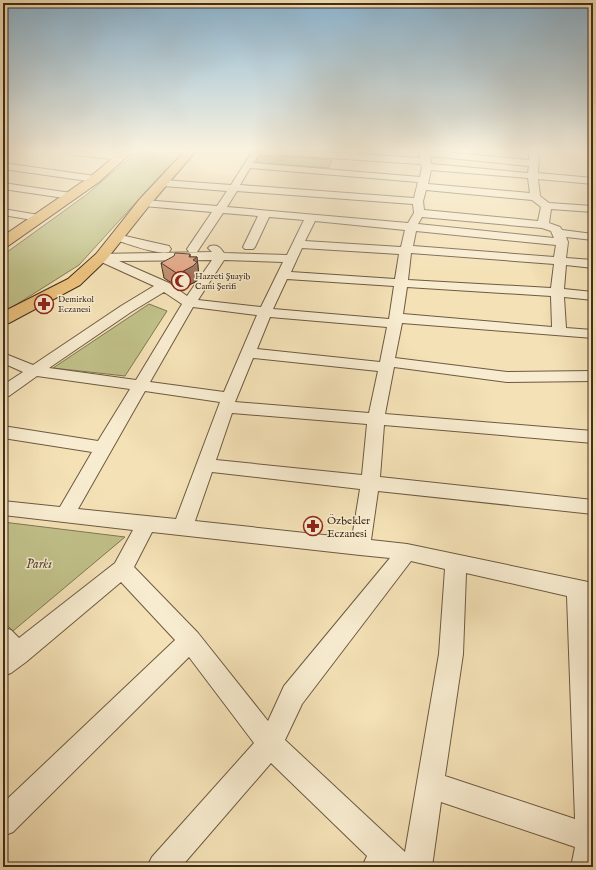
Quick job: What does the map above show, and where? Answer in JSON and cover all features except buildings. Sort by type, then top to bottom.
[{"type":"main road","points":[[4,242],[76,193]]},
{"type":"main road","points":[[3,319],[74,282],[101,257],[154,193]]},
{"type":"street","points":[[48,193],[71,196]]},
{"type":"street","points":[[193,249],[231,193]]},
{"type":"street","points":[[294,193],[338,196],[419,207],[543,225],[556,229],[560,237],[560,260],[557,292],[559,332]]},
{"type":"street","points":[[330,218],[339,193]]},
{"type":"street","points":[[360,547],[370,483],[376,418],[396,321],[406,250],[411,227],[419,207],[421,193]]},
{"type":"street","points":[[519,193],[535,197],[546,206],[593,209]]},
{"type":"street","points":[[535,193],[535,197]]},
{"type":"street","points":[[144,203],[330,218],[411,227],[560,237],[593,237]]},
{"type":"street","points":[[543,225],[546,206]]},
{"type":"street","points":[[3,212],[39,218]]},
{"type":"street","points":[[249,247],[265,213]]},
{"type":"street","points":[[182,527],[227,402],[265,312],[311,217]]},
{"type":"street","points":[[116,237],[157,248],[193,249],[217,252],[249,247],[295,250]]},
{"type":"street","points":[[101,257],[295,250],[406,250],[560,260],[593,264]]},
{"type":"street","points":[[65,515],[102,448],[140,386],[217,252]]},
{"type":"street","points":[[101,257],[164,286],[188,303],[265,312],[593,334]]},
{"type":"street","points":[[283,275],[557,292],[593,296]]},
{"type":"street","points":[[3,392],[126,309],[164,286]]},
{"type":"street","points":[[248,353],[507,377],[593,376]]},
{"type":"street","points":[[3,358],[35,371],[140,386],[227,402],[494,430],[593,437]]},
{"type":"street","points":[[3,432],[102,448]]},
{"type":"street","points":[[204,465],[593,506]]},
{"type":"street","points":[[3,508],[407,552],[585,590],[590,838],[586,867]]},
{"type":"street","points":[[3,637],[10,660],[122,569],[146,524]]},
{"type":"street","points":[[162,867],[270,744],[293,695],[407,552]]},
{"type":"street","points":[[417,867],[451,654],[456,562]]},
{"type":"street","points":[[122,569],[190,640],[270,744],[387,862]]},
{"type":"street","points":[[3,822],[190,640]]},
{"type":"street","points":[[431,785],[590,838]]},
{"type":"green space","points":[[89,193],[145,193],[79,265],[3,313],[3,255]]},
{"type":"green space","points":[[149,304],[167,311],[125,376],[53,368]]},
{"type":"green space","name":"Parkı","points":[[3,522],[125,537],[13,631],[3,621]]},
{"type":"place","name":"Hazreti Şuayib Cami Şerifi","points":[[181,281]]},
{"type":"place","name":"Demirkol Eczanesi","points":[[44,304]]},
{"type":"place","name":"Özbekler Eczanesi","points":[[313,526]]}]
